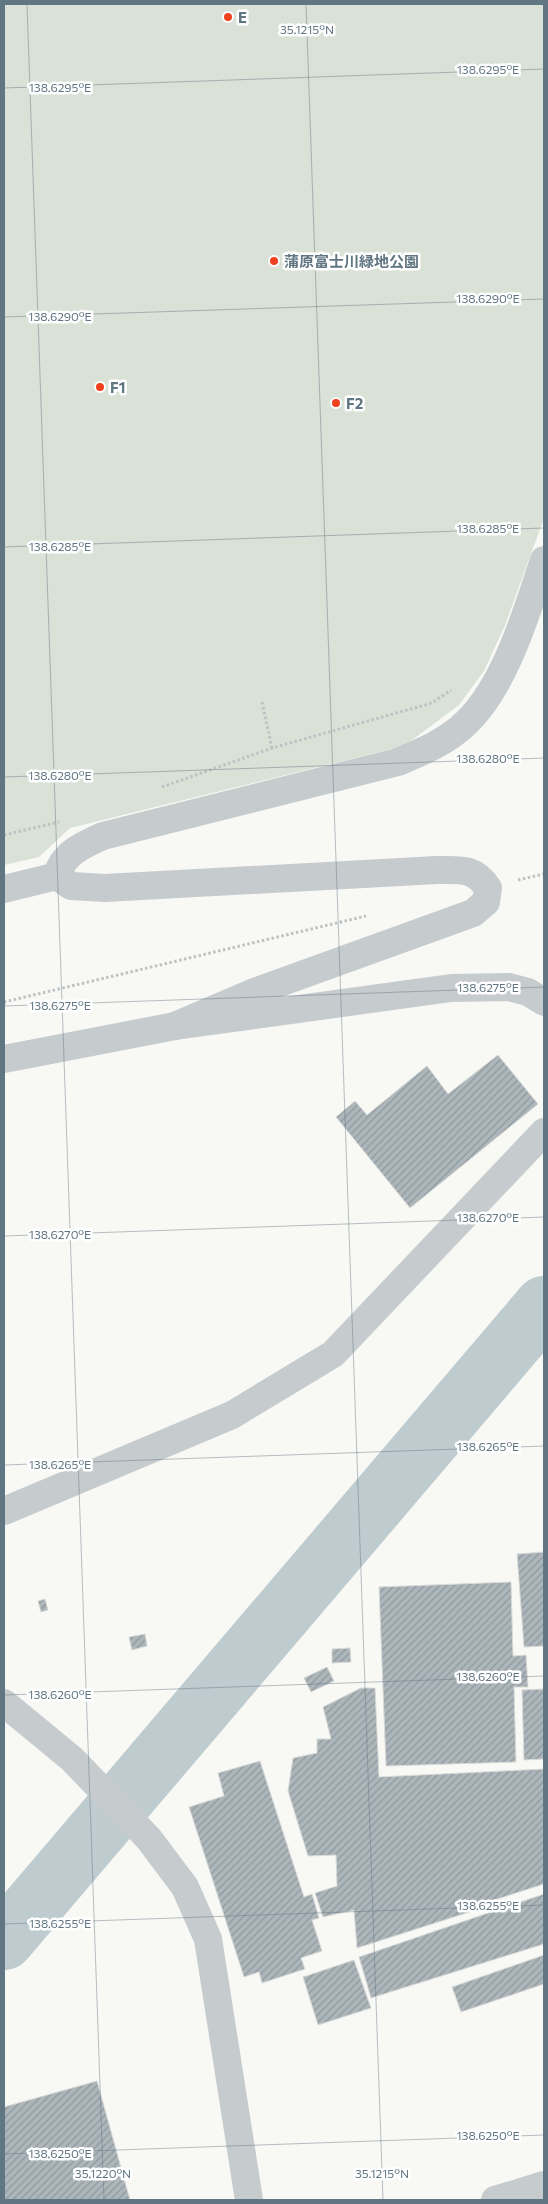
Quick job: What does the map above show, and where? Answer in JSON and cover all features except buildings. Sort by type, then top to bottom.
[{"type":"street","points":[[57,876],[60,866],[70,854],[103,836],[398,762],[423,752],[448,737],[467,722],[482,704],[504,667],[524,618],[544,560]]},
{"type":"street","points":[[57,876],[70,886],[105,888],[464,870],[480,876],[488,888],[486,902],[473,914],[258,991],[175,1026]]},
{"type":"street","points":[[4,889],[57,876]]},
{"type":"street","points":[[4,1058],[175,1026],[451,988],[509,986],[528,992],[544,1002]]},
{"type":"street","points":[[4,1511],[232,1415],[333,1354],[544,1132]]},
{"type":"street","points":[[7,1706],[72,1759],[149,1839],[185,1887],[208,1939],[249,2200]]},
{"type":"street","points":[[495,2200],[544,2185]]},
{"type":"path","points":[[154,789],[272,748],[432,703],[457,684]]},
{"type":"path","points":[[262,702],[272,748]]},
{"type":"path","points":[[4,835],[65,820]]},
{"type":"path","points":[[4,1002],[372,914]]},
{"type":"shaded area","name":"蒲原富士川緑地公園","points":[[4,4],[544,4],[544,518],[505,625],[484,671],[459,705],[404,746],[70,828],[39,857],[4,865]]},
{"type":"waterway","points":[[4,1940],[544,1306]]},
{"type":"place","name":"E","points":[[228,17]]},
{"type":"place","name":"蒲原富士川緑地公園","points":[[274,261]]},
{"type":"place","name":"F1","points":[[100,387]]},
{"type":"place","name":"F2","points":[[336,403]]}]
